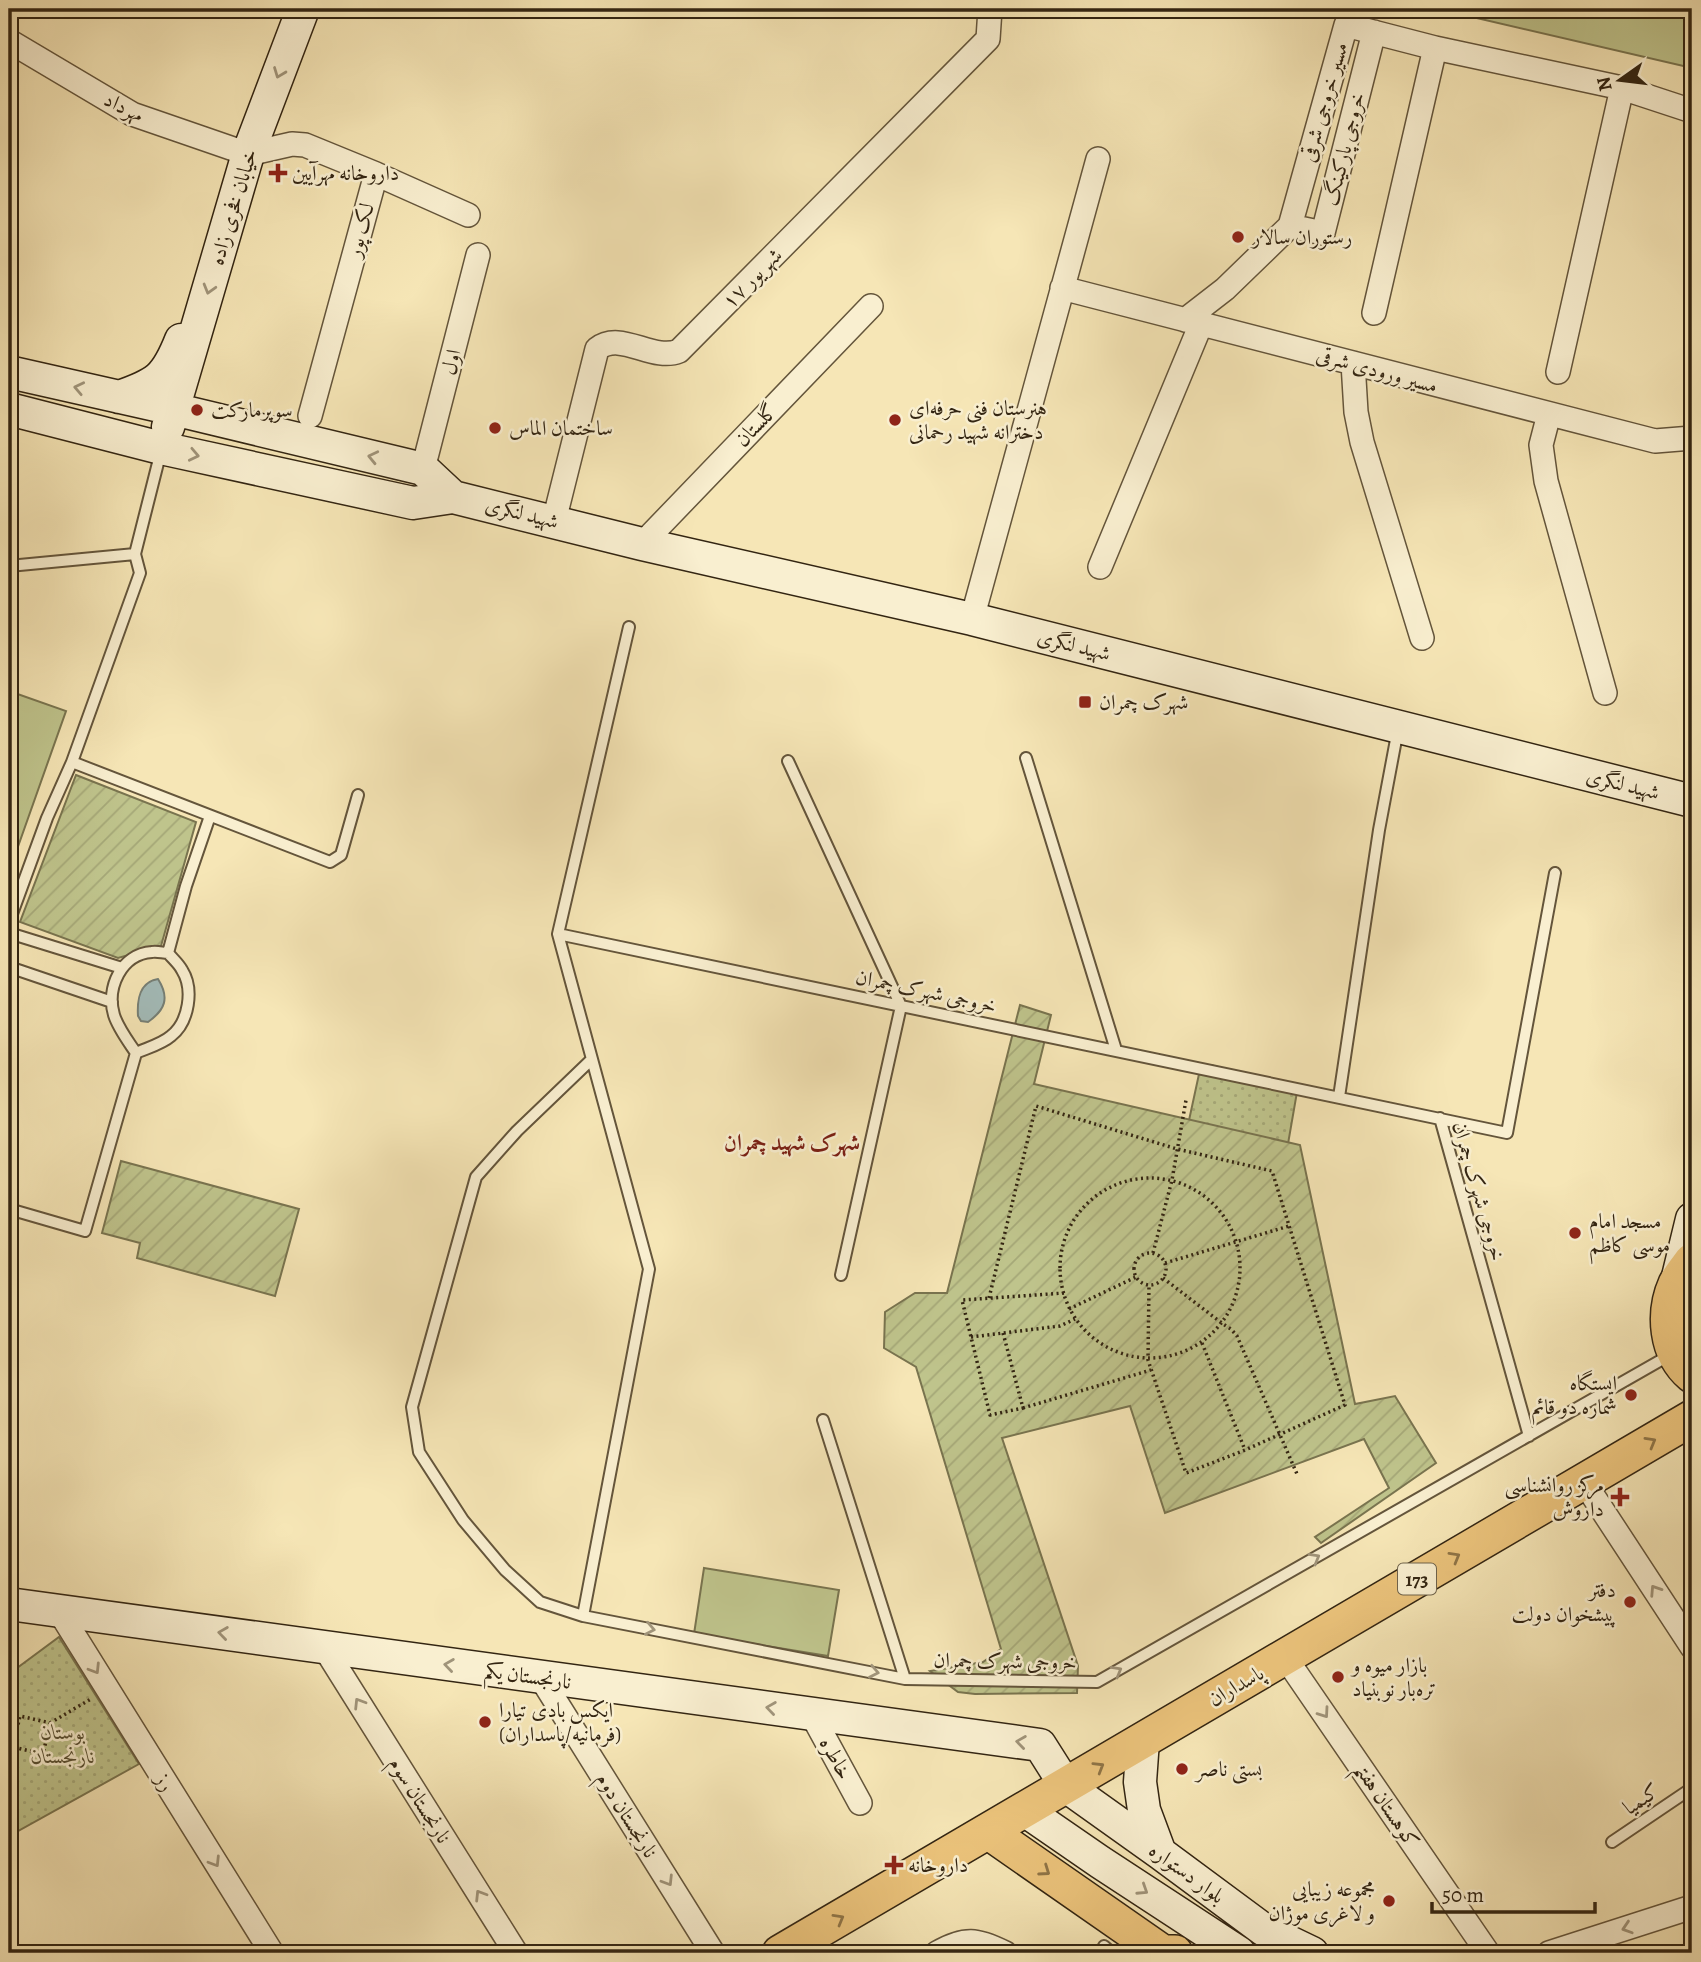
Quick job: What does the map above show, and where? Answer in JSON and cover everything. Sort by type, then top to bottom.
[{"type":"main road","name":"خیابان فخری زاده","points":[[161,448],[248,154],[303,9]]},
{"type":"main road","points":[[119,397],[158,380],[172,365],[182,338],[199,321]]},
{"type":"main road","name":"شهید لنگری","points":[[9,372],[423,469],[453,497]]},
{"type":"main road","name":"شهید لنگری","points":[[9,409],[161,448],[413,503],[453,497],[642,544],[972,619],[1692,801]]},
{"type":"main road","points":[[1684,1363],[1668,1328],[1669,1304],[1685,1271],[1692,1219]]},
{"type":"main road","name":"پاسداران","points":[[780,1953],[1692,1418]]},
{"type":"main road","name":"نارنجستان یکم","points":[[9,1604],[1040,1745],[1066,1786]]},
{"type":"main road","points":[[1143,1740],[1140,1782],[1144,1810],[1160,1853]]},
{"type":"main road","name":"بلوار دستواره","points":[[1066,1786],[1264,1930],[1312,1953]]},
{"type":"main road","name":"بلوار دستواره","points":[[1026,1811],[1239,1953]]},
{"type":"main road","points":[[1100,1862],[1104,1848],[1114,1837],[1126,1830]]},
{"type":"main road","points":[[989,1832],[1163,1953],[1175,1953]]},
{"type":"street","name":"۱۷ شهریور","points":[[554,521],[597,349],[605,343],[613,342],[659,353],[679,351],[988,39],[990,9]]},
{"type":"street","name":"مسیر خروجی شرقی","points":[[1290,226],[1346,25],[1435,48],[1622,88],[1692,111]]},
{"type":"street","name":"خروجی پارکینگ","points":[[1290,226],[1323,233],[1374,32]]},
{"type":"street","name":"مهرداد","points":[[9,41],[132,114],[248,154]]},
{"type":"street","points":[[1374,313],[1435,48]]},
{"type":"street","points":[[1558,372],[1622,88]]},
{"type":"street","name":"لک پور","points":[[248,154],[299,144],[376,174],[310,416]]},
{"type":"street","points":[[972,619],[1098,159]]},
{"type":"street","points":[[376,174],[468,215]]},
{"type":"street","points":[[1100,567],[1193,322],[1290,226]]},
{"type":"street","name":"اول","points":[[423,469],[478,255]]},
{"type":"street","name":"مسیر ورودی شرقی","points":[[1062,288],[1655,442],[1692,438]]},
{"type":"street","name":"گلستان","points":[[642,544],[871,306]]},
{"type":"street","points":[[1353,363],[1356,412],[1362,442],[1422,638]]},
{"type":"street","points":[[1549,414],[1541,445],[1546,481],[1605,693]]},
{"type":"street","points":[[1584,1482],[1692,1647]]},
{"type":"street","name":"رز","points":[[59,1611],[272,1953]]},
{"type":"street","name":"نارنجستان سوم","points":[[324,1647],[516,1953]]},
{"type":"street","name":"کوهستان هفتم","points":[[1285,1657],[1488,1953]]},
{"type":"street","name":"نارنجستان دوم","points":[[541,1678],[713,1953]]},
{"type":"street","name":"خاطره","points":[[811,1713],[860,1803]]},
{"type":"street","points":[[1549,1953],[1692,1907]]},
{"type":"street","points":[[937,1953],[968,1941],[990,1945],[1005,1953]]},
{"type":"lane","points":[[9,922],[47,818],[72,762],[140,573],[135,554],[161,448]]},
{"type":"lane","points":[[9,566],[135,554]]},
{"type":"lane","points":[[583,1616],[649,1269],[558,934],[629,627]]},
{"type":"lane","points":[[1339,1097],[1398,727]]},
{"type":"lane","points":[[1026,758],[1116,1050]]},
{"type":"lane","points":[[788,761],[901,1006],[841,1275]]},
{"type":"lane","points":[[72,762],[330,862],[341,855],[358,795]]},
{"type":"lane","points":[[168,953],[186,886],[210,816]]},
{"type":"lane","points":[[1440,1118],[1507,1133],[1555,873]]},
{"type":"lane","points":[[9,933],[122,968]]},
{"type":"lane","name":"خروجی شهرک چمران","points":[[558,934],[1440,1118],[1529,1436],[1097,1682],[905,1679],[583,1616],[540,1602],[505,1570],[463,1520],[419,1452],[412,1407],[476,1177],[517,1131],[592,1059]]},
{"type":"lane","points":[[9,1209],[85,1231],[136,1053],[114,1016],[111,994],[116,977],[126,964],[139,955],[168,953],[183,971],[189,988],[183,1021],[171,1036],[136,1053]]},
{"type":"lane","points":[[9,967],[112,1002]]},
{"type":"lane","points":[[1529,1436],[1684,1363]]},
{"type":"lane","points":[[823,1420],[905,1679]]},
{"type":"lane","name":"کیمیا","points":[[1612,1842],[1692,1788]]},
{"type":"path","points":[[1153,1253],[1172,1181],[1186,1100]]},
{"type":"path","points":[[989,1298],[1036,1106],[1177,1149],[1272,1171],[1345,1405],[1186,1473],[1148,1360],[1149,1284]]},
{"type":"path","points":[[1149,1177],[1172,1181],[1180,1182],[1205,1196],[1225,1216],[1237,1242],[1241,1271],[1236,1299],[1223,1324],[1202,1343],[1176,1356],[1148,1360],[1120,1354],[1092,1339],[1069,1309],[1061,1285],[1060,1253],[1071,1223],[1091,1199],[1118,1183],[1149,1177]]},
{"type":"path","points":[[1165,1263],[1289,1226]]},
{"type":"path","points":[[1153,1253],[1165,1263],[1163,1278],[1154,1284],[1139,1281],[1134,1272],[1135,1261],[1143,1254],[1153,1253]]},
{"type":"path","points":[[1069,1309],[1136,1277]]},
{"type":"path","points":[[1163,1278],[1237,1336],[1297,1474]]},
{"type":"path","points":[[1063,1293],[962,1300],[990,1415],[1023,1408],[1151,1370]]},
{"type":"path","points":[[971,1337],[1060,1326],[1075,1319]]},
{"type":"path","points":[[1003,1333],[1023,1408]]},
{"type":"path","points":[[1202,1343],[1245,1450]]},
{"type":"path","points":[[50,1723],[43,1754],[11,1748],[20,1716],[50,1723],[108,1689]]},
{"type":"green space","points":[[1438,9],[1692,9],[1692,68]]},
{"type":"green space","points":[[9,691],[66,711],[9,872]]},
{"type":"green space","points":[[76,775],[196,822],[161,946],[118,958],[20,922]]},
{"type":"green space","points":[[1020,1005],[1051,1015],[1034,1084],[1300,1145],[1355,1404],[1395,1396],[1436,1463],[1321,1543],[1315,1537],[1389,1488],[1364,1439],[1165,1513],[1130,1406],[1002,1438],[1078,1666],[1077,1693],[975,1694],[958,1692],[930,1671],[983,1662],[1001,1649],[916,1367],[884,1348],[885,1312],[915,1293],[947,1293]]},
{"type":"green space","points":[[1211,1065],[1297,1092],[1284,1167],[1175,1185],[1199,1074]]},
{"type":"green space","points":[[121,1161],[299,1209],[275,1296],[137,1258],[140,1243],[102,1233]]},
{"type":"green space","points":[[704,1568],[839,1590],[828,1656],[694,1634]]},
{"type":"green space","name":"بوستان نارنجستان","points":[[59,1637],[139,1764],[9,1836],[9,1674]]},
{"type":"water","points":[[158,979],[165,998],[162,1008],[148,1022],[141,1021],[138,1016],[140,993],[147,984]]},
{"type":"place","name":"داروخانه مهرآیین","points":[[278,173]]},
{"type":"place","name":"رستوران سالار","points":[[1238,237]]},
{"type":"place","name":"سوپرمارکت","points":[[197,410]]},
{"type":"place","name":"هنرستان فنی حرفه‌ای دخترانه شهید رحمانی","points":[[895,420]]},
{"type":"place","name":"ساختمان الماس","points":[[495,428]]},
{"type":"place","name":"شهرک چمران","points":[[1085,702]]},
{"type":"place","name":"مسجد امام موسی کاظم","points":[[1575,1233]]},
{"type":"place","name":"ایستگاه شماره دو قائم","points":[[1631,1395]]},
{"type":"place","name":"مرکز روانشناسی داروش","points":[[1620,1497]]},
{"type":"place","name":"دفتر پیشخوان دولت","points":[[1630,1602]]},
{"type":"place","name":"بازار میوه و تره‌بار نوبنیاد","points":[[1338,1677]]},
{"type":"place","name":"ایکس بادی تیارا (فرمانیه/پاسداران)","points":[[485,1722]]},
{"type":"place","name":"بستی ناصر","points":[[1182,1769]]},
{"type":"place","name":"داروخانه","points":[[894,1865]]},
{"type":"place","name":"مجموعه زیبایی و لاغری موژان","points":[[1389,1901]]},
{"type":"district","name":"شهرک شهید چمران","points":[[792,1142]]}]
